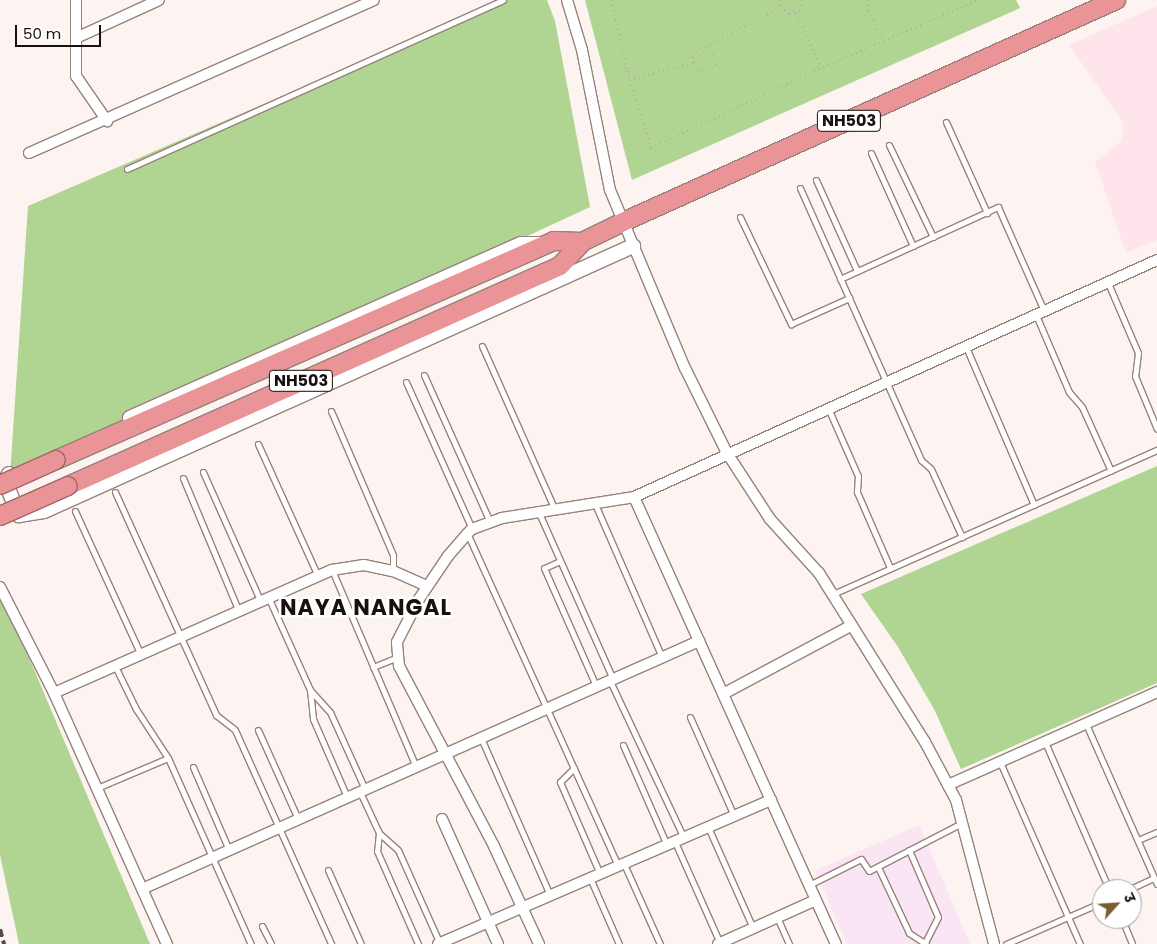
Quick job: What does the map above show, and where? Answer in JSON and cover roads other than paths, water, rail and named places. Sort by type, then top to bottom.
[{"type":"highway","name":"NH503","points":[[0,516],[555,268],[582,242],[623,222],[1116,0]]},
{"type":"highway","name":"NH503","points":[[0,485],[546,244],[554,241],[582,242]]},
{"type":"street","points":[[76,0],[76,76],[107,121]]},
{"type":"street","points":[[76,38],[159,0]]},
{"type":"street","points":[[29,153],[107,121],[374,0]]},
{"type":"street","points":[[567,0],[582,50],[610,190],[685,368],[727,453],[770,519],[819,573],[948,785],[962,822],[994,944]]},
{"type":"street","points":[[546,244],[521,244],[10,472],[5,481],[19,515],[44,511],[633,246]]},
{"type":"street","points":[[540,944],[399,666],[397,642],[427,586],[470,532],[490,522],[634,497],[727,453],[1157,260]]},
{"type":"street","points":[[543,286],[555,268]]},
{"type":"street","points":[[634,497],[836,944]]},
{"type":"street","points":[[54,693],[332,570],[364,564],[393,571],[427,586]]},
{"type":"street","points":[[0,588],[54,693],[167,944]]},
{"type":"street","points":[[723,694],[852,625]]},
{"type":"street","points":[[142,889],[699,641]]},
{"type":"street","points":[[948,785],[1157,692]]},
{"type":"street","points":[[439,944],[771,800]]},
{"type":"street","points":[[442,819],[498,944]]},
{"type":"street","points":[[725,943],[753,928],[816,900]]},
{"type":"lane","points":[[127,169],[503,0]]},
{"type":"lane","points":[[946,122],[987,213]]},
{"type":"lane","points":[[889,145],[933,237]]},
{"type":"lane","points":[[871,153],[913,246]]},
{"type":"lane","points":[[816,180],[857,271]]},
{"type":"lane","points":[[800,188],[921,460],[932,469],[962,537]]},
{"type":"lane","points":[[840,279],[998,208],[1070,392],[1082,407],[1111,471]]},
{"type":"lane","points":[[740,217],[791,324],[849,298]]},
{"type":"lane","points":[[1108,283],[1138,353],[1135,376],[1157,428]]},
{"type":"lane","points":[[482,346],[555,510]]},
{"type":"lane","points":[[966,346],[1034,505]]},
{"type":"lane","points":[[424,375],[490,522]]},
{"type":"lane","points":[[406,382],[574,768],[660,944]]},
{"type":"lane","points":[[828,408],[858,476],[857,492],[890,568]]},
{"type":"lane","points":[[331,411],[393,555],[393,571]]},
{"type":"lane","points":[[258,444],[318,576]]},
{"type":"lane","points":[[832,594],[1157,450]]},
{"type":"lane","points":[[203,472],[310,690],[330,712],[379,833],[398,850],[439,944]]},
{"type":"lane","points":[[182,478],[239,612]]},
{"type":"lane","points":[[115,492],[216,715],[235,730],[331,944]]},
{"type":"lane","points":[[595,504],[662,657]]},
{"type":"lane","points":[[75,510],[141,655]]},
{"type":"lane","points":[[539,513],[612,680],[675,842]]},
{"type":"lane","points":[[560,561],[544,568],[596,687]]},
{"type":"lane","points":[[332,570],[416,767]]},
{"type":"lane","points":[[374,667],[398,657]]},
{"type":"lane","points":[[115,666],[136,709],[168,758],[251,944]]},
{"type":"lane","points":[[310,690],[313,719],[347,798]]},
{"type":"lane","points":[[690,717],[734,816]]},
{"type":"lane","points":[[1086,724],[1156,881],[1142,885]]},
{"type":"lane","points":[[258,730],[298,819]]},
{"type":"lane","points":[[481,738],[550,896]]},
{"type":"lane","points":[[1045,742],[1105,879]]},
{"type":"lane","points":[[623,745],[675,842],[725,943]]},
{"type":"lane","points":[[97,788],[168,758]]},
{"type":"lane","points":[[1000,762],[1080,944]]},
{"type":"lane","points":[[193,767],[230,850]]},
{"type":"lane","points":[[574,768],[560,782],[619,944]]},
{"type":"lane","points":[[809,885],[861,859],[868,871],[878,867],[962,822]]},
{"type":"lane","points":[[708,827],[753,928]]},
{"type":"lane","points":[[1138,840],[1157,832]]},
{"type":"lane","points":[[379,833],[377,851],[418,944]]},
{"type":"lane","points":[[878,867],[909,933],[926,943],[938,917],[909,850]]},
{"type":"lane","points":[[328,870],[361,944]]},
{"type":"lane","points":[[1006,944],[1092,906]]},
{"type":"lane","points":[[777,917],[790,944]]},
{"type":"lane","points":[[262,926],[271,944]]},
{"type":"lane","points":[[1126,929],[1132,944]]},
{"type":"railway","points":[[0,929],[4,944]]},
{"type":"district","name":"NAYA NANGAL","points":[[366,608]]}]
